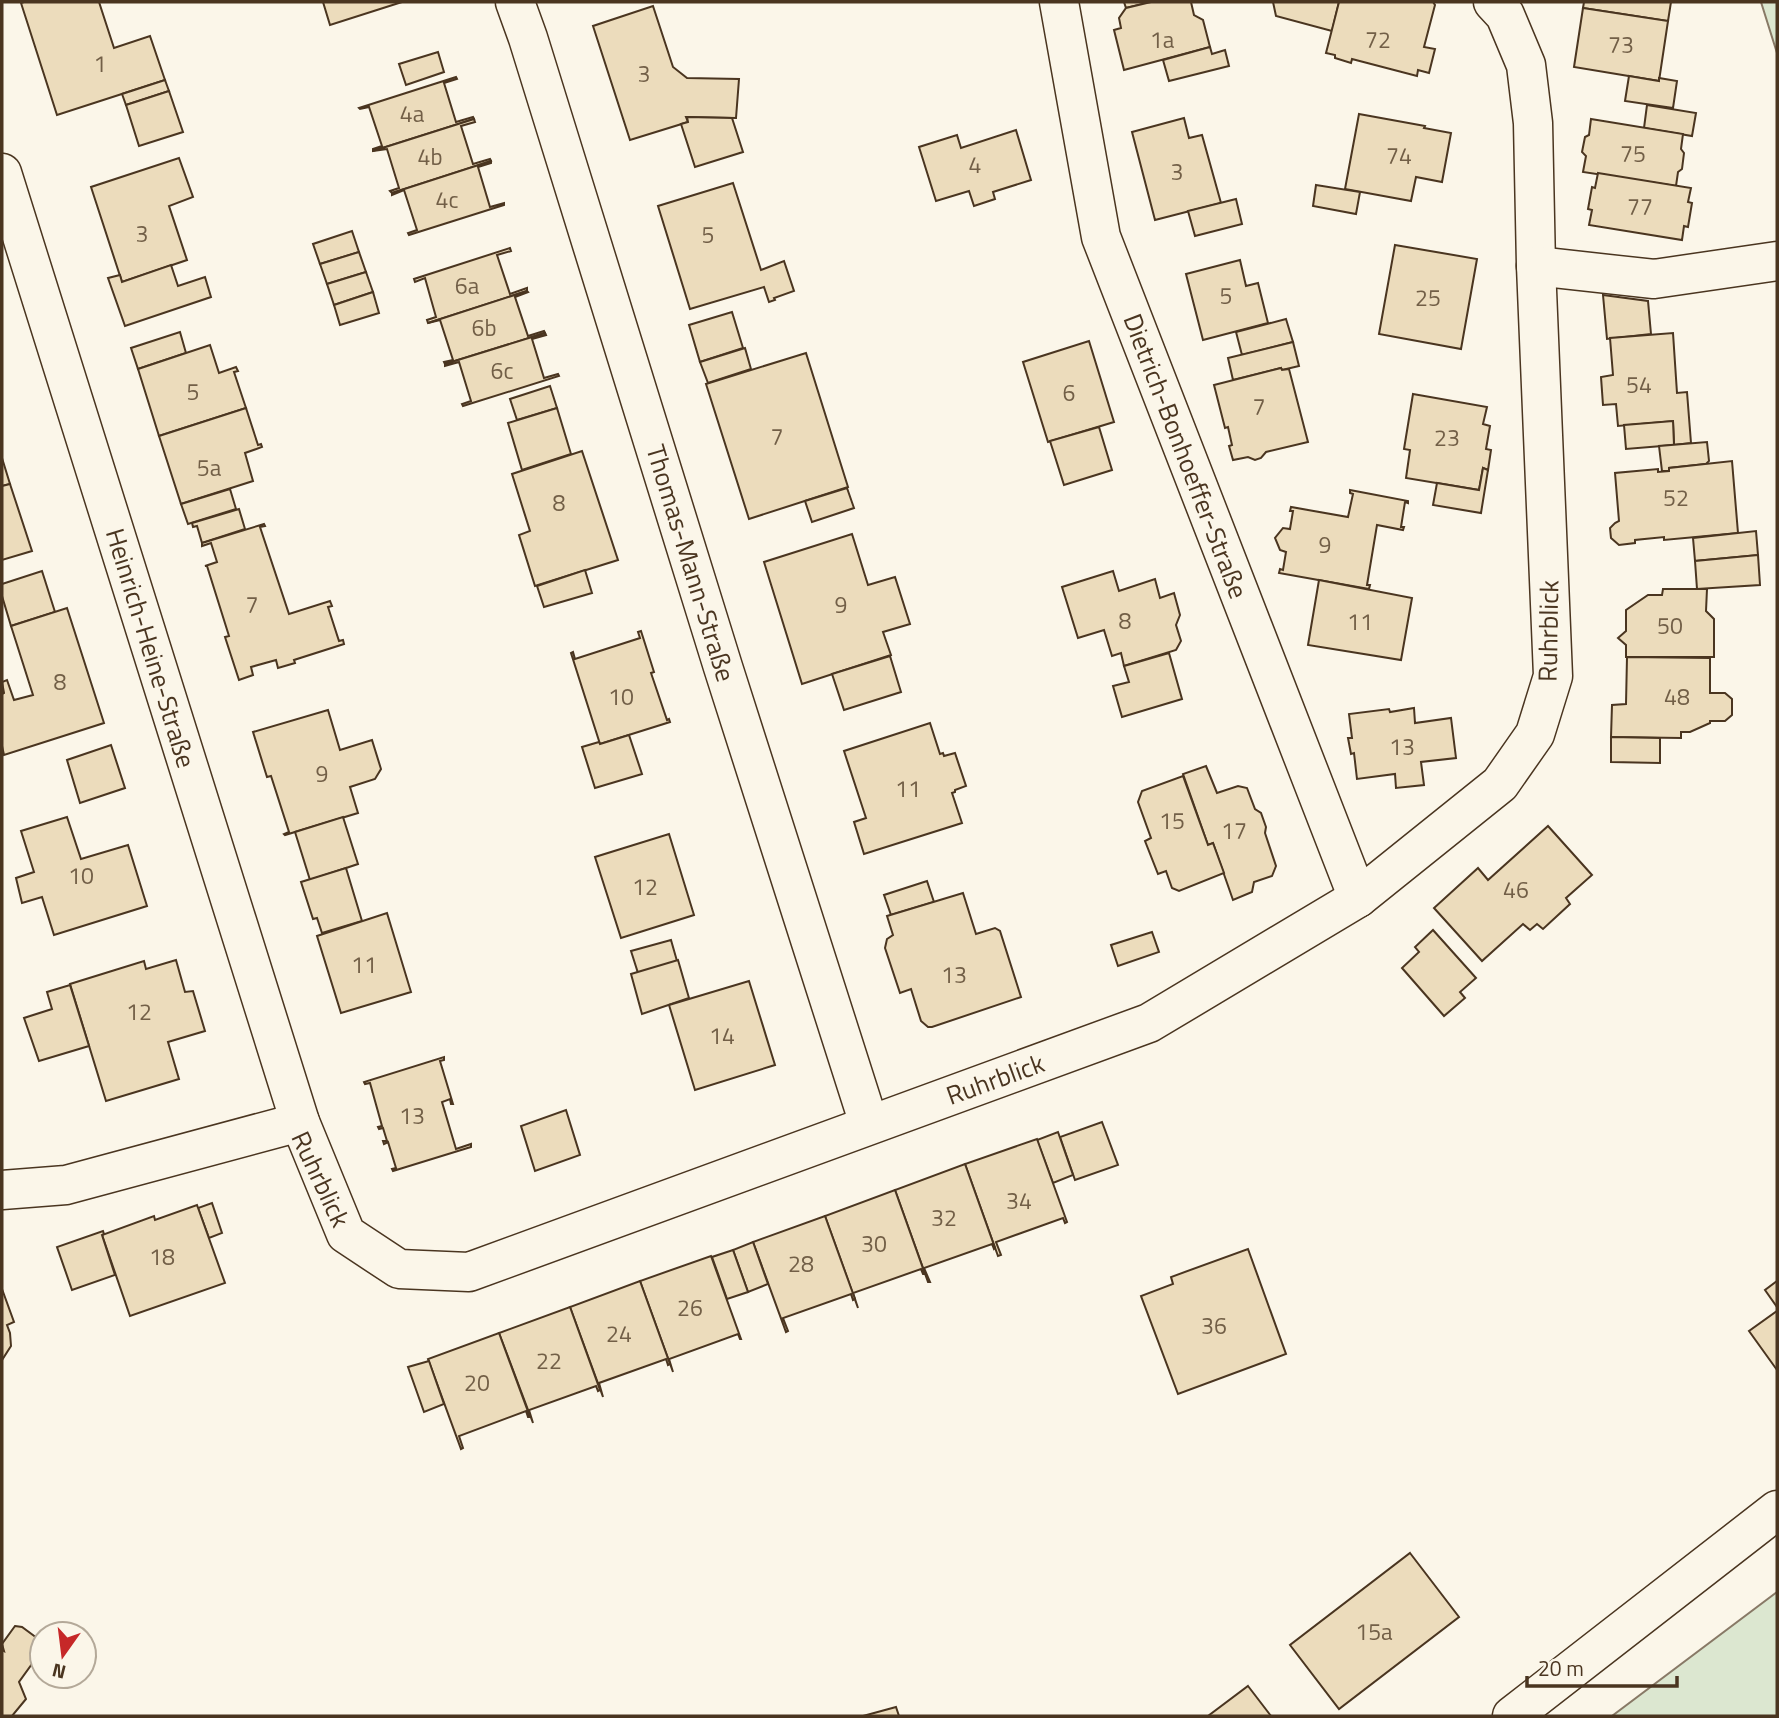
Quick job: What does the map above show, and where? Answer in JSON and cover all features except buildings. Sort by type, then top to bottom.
[{"type":"street","name":"Thomas-Mann-Straße","points":[[515,2],[723,667],[870,1124]]},
{"type":"street","name":"Dietrich-Bonhoeffer-Straße","points":[[1059,2],[1101,237],[1358,898]]},
{"type":"street","name":"Ruhrblick","points":[[2,1190],[66,1185],[300,1122],[346,1234],[399,1269],[468,1272],[1149,1023],[1358,898],[1500,784],[1535,734],[1553,676],[1536,266],[1533,123],[1526,65],[1505,15],[1493,2]]},
{"type":"street","name":"Heinrich-Heine-Straße","points":[[2,173],[300,1122]]},
{"type":"street","points":[[1536,266],[1654,279],[1777,261]]},
{"type":"street","points":[[1511,1716],[1777,1510]]},
{"type":"green space","points":[[1761,2],[1777,2],[1777,53]]},
{"type":"green space","points":[[1777,1592],[1777,1716],[1612,1716]]}]
